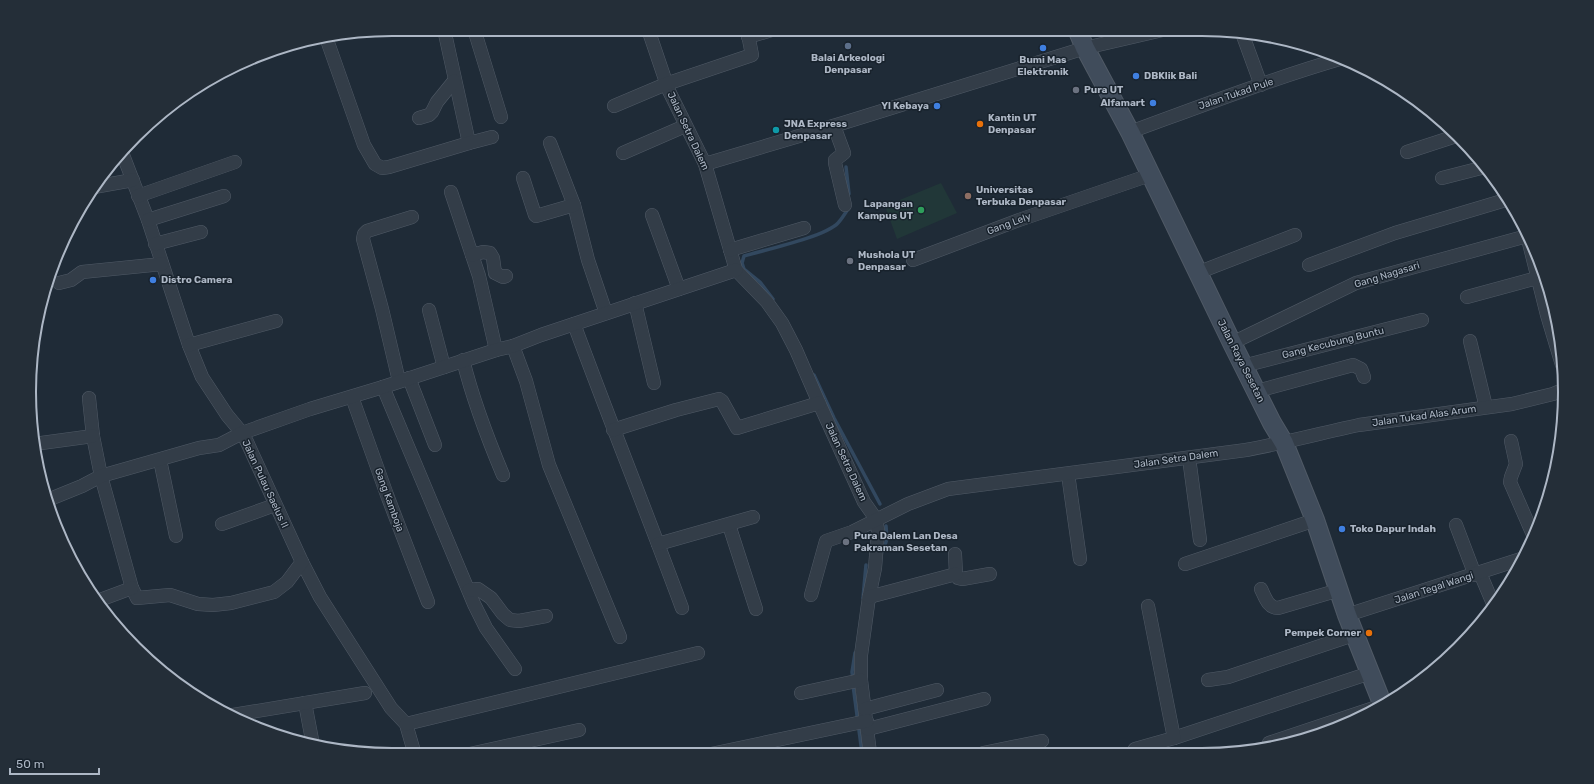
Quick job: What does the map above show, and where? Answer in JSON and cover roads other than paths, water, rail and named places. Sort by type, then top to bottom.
[{"type":"main road","name":"Jalan Raya Sesetan","points":[[1080,36],[1130,132],[1243,366],[1284,443],[1315,520],[1347,615],[1356,634],[1381,700]]},
{"type":"street","points":[[445,36],[454,81],[469,143]]},
{"type":"street","points":[[476,36],[501,117]]},
{"type":"street","name":"Jalan Setra Dalem","points":[[650,36],[666,84],[685,126],[705,164],[736,270],[767,302],[782,323],[796,350],[864,502],[876,519],[922,498],[948,489],[1189,458],[1284,443]]},
{"type":"street","points":[[614,106],[666,84],[752,55],[748,36]]},
{"type":"street","points":[[705,164],[834,126],[1086,48],[1137,36]]},
{"type":"street","points":[[1244,39],[1261,85]]},
{"type":"street","points":[[328,42],[364,144],[375,164],[382,168],[389,167],[469,143],[492,138]]},
{"type":"street","name":"Jalan Tukad Pule","points":[[1130,132],[1261,85],[1333,61]]},
{"type":"street","points":[[419,118],[429,115],[432,112],[436,102],[454,81]]},
{"type":"street","points":[[623,153],[685,126]]},
{"type":"street","points":[[834,126],[844,152],[843,155],[835,160],[835,163],[845,205]]},
{"type":"street","points":[[1407,152],[1452,138]]},
{"type":"street","points":[[550,143],[574,205],[588,260],[606,312]]},
{"type":"street","name":"Jalan Pulau Saelus II","points":[[124,157],[148,220],[189,345],[202,377],[227,415],[242,433],[275,506],[320,596],[391,708],[406,724],[414,748]]},
{"type":"street","points":[[138,196],[235,162]]},
{"type":"street","points":[[1442,178],[1479,169]]},
{"type":"street","name":"Gang Lely","points":[[913,260],[1019,220],[1150,175]]},
{"type":"street","points":[[523,178],[536,216],[574,205]]},
{"type":"street","points":[[102,186],[133,180]]},
{"type":"street","points":[[451,192],[478,276],[496,350]]},
{"type":"street","points":[[148,220],[224,196]]},
{"type":"street","points":[[1310,265],[1395,234],[1502,201]]},
{"type":"street","points":[[652,215],[679,289]]},
{"type":"street","points":[[412,218],[367,231],[364,234],[363,239],[382,309],[404,380],[435,445]]},
{"type":"street","points":[[730,250],[804,228]]},
{"type":"street","points":[[155,244],[201,232]]},
{"type":"street","points":[[1197,273],[1295,235]]},
{"type":"street","name":"Gang Nagasari","points":[[1232,343],[1356,283],[1521,235]]},
{"type":"street","points":[[472,255],[483,252],[490,253],[493,258],[495,273],[503,277],[506,276]]},
{"type":"street","points":[[1533,260],[1537,278],[1547,303]]},
{"type":"street","points":[[59,283],[71,280],[82,272],[162,264]]},
{"type":"street","points":[[52,498],[82,486],[100,476],[199,448],[219,445],[242,433],[310,409],[352,397],[463,360],[513,346],[606,312],[736,270]]},
{"type":"street","points":[[1467,297],[1537,278]]},
{"type":"street","points":[[635,303],[654,383]]},
{"type":"street","points":[[429,310],[444,367]]},
{"type":"street","name":"Gang Kecubung Buntu","points":[[1243,366],[1422,320]]},
{"type":"street","points":[[189,345],[276,321]]},
{"type":"street","points":[[574,324],[613,430],[682,608]]},
{"type":"street","points":[[1470,341],[1486,407]]},
{"type":"street","points":[[513,346],[526,381],[549,465],[620,637]]},
{"type":"street","points":[[463,360],[472,395],[503,475]]},
{"type":"street","points":[[1257,391],[1353,365],[1361,369],[1364,377]]},
{"type":"street","points":[[383,387],[468,590],[486,628],[515,669]]},
{"type":"street","name":"Jalan Tukad Alas Arum","points":[[1284,443],[1359,425],[1530,400],[1558,391]]},
{"type":"street","name":"Gang Kamboja","points":[[352,397],[387,495],[428,602]]},
{"type":"street","points":[[89,398],[93,436],[100,476],[132,588],[138,599],[170,595],[198,604],[213,605],[231,603],[274,592],[287,582],[302,562]]},
{"type":"street","points":[[613,430],[676,410],[718,399],[721,400],[736,428],[819,403]]},
{"type":"street","points":[[40,443],[93,436]]},
{"type":"street","points":[[1511,441],[1516,464],[1510,482],[1531,529]]},
{"type":"street","points":[[1189,458],[1200,540]]},
{"type":"street","points":[[160,460],[176,536]]},
{"type":"street","points":[[1068,474],[1080,559]]},
{"type":"street","points":[[222,524],[275,506]]},
{"type":"street","points":[[658,544],[753,517]]},
{"type":"street","points":[[811,595],[826,541],[854,531],[876,519],[878,531],[875,568],[856,681],[869,748]]},
{"type":"street","points":[[1185,564],[1315,520]]},
{"type":"street","points":[[729,524],[756,609]]},
{"type":"street","points":[[1456,525],[1477,574],[1491,600]]},
{"type":"street","points":[[955,554],[956,574],[958,578],[962,579],[990,574]]},
{"type":"street","name":"Jalan Tegal Wangi","points":[[1347,615],[1515,561]]},
{"type":"street","points":[[869,597],[956,574]]},
{"type":"street","points":[[103,599],[132,588]]},
{"type":"street","points":[[468,590],[478,589],[491,598],[503,614],[510,620],[519,621],[546,616]]},
{"type":"street","points":[[1261,589],[1268,604],[1274,608],[1339,590]]},
{"type":"street","points":[[1148,606],[1174,738]]},
{"type":"street","points":[[1208,680],[1228,677],[1356,634]]},
{"type":"street","points":[[406,724],[698,653]]},
{"type":"street","points":[[1139,748],[1174,738],[1370,673]]},
{"type":"street","points":[[801,692],[856,681]]},
{"type":"street","points":[[863,720],[937,690]]},
{"type":"street","points":[[241,714],[366,693]]},
{"type":"street","points":[[738,748],[863,720],[984,699]]},
{"type":"street","points":[[305,703],[312,739]]},
{"type":"street","points":[[1288,737],[1348,716]]},
{"type":"street","points":[[497,748],[579,730]]},
{"type":"street","points":[[1008,748],[1042,741]]},
{"type":"waterway","points":[[846,167],[849,194]]},
{"type":"waterway","points":[[773,299],[760,282],[744,269],[742,263],[744,256],[821,233],[838,223],[849,208]]},
{"type":"waterway","points":[[814,375],[834,418],[880,504]]},
{"type":"waterway","points":[[883,551],[887,539],[886,526]]},
{"type":"waterway","points":[[863,598],[866,565]]},
{"type":"waterway","points":[[853,679],[852,672],[855,653]]},
{"type":"waterway","points":[[853,685],[861,748]]},
{"type":"place","name":"Balai Arkeologi Denpasar","points":[[848,46]]},
{"type":"place","name":"Bumi Mas Elektronik","points":[[1043,48]]},
{"type":"place","name":"DBKlik Bali","points":[[1136,76]]},
{"type":"place","name":"Pura UT","points":[[1076,90]]},
{"type":"place","name":"Alfamart","points":[[1153,103]]},
{"type":"place","name":"Yl Kebaya","points":[[937,106]]},
{"type":"place","name":"Kantin UT Denpasar","points":[[980,124]]},
{"type":"place","name":"JNA Express Denpasar","points":[[776,130]]},
{"type":"place","name":"Universitas Terbuka Denpasar","points":[[968,196]]},
{"type":"place","name":"Lapangan Kampus UT","points":[[921,210]]},
{"type":"place","name":"Mushola UT Denpasar","points":[[850,261]]},
{"type":"place","name":"Distro Camera","points":[[153,280]]},
{"type":"place","name":"Toko Dapur Indah","points":[[1342,529]]},
{"type":"place","name":"Pura Dalem Lan Desa Pakraman Sesetan","points":[[846,542]]},
{"type":"place","name":"Pempek Corner","points":[[1369,633]]}]
